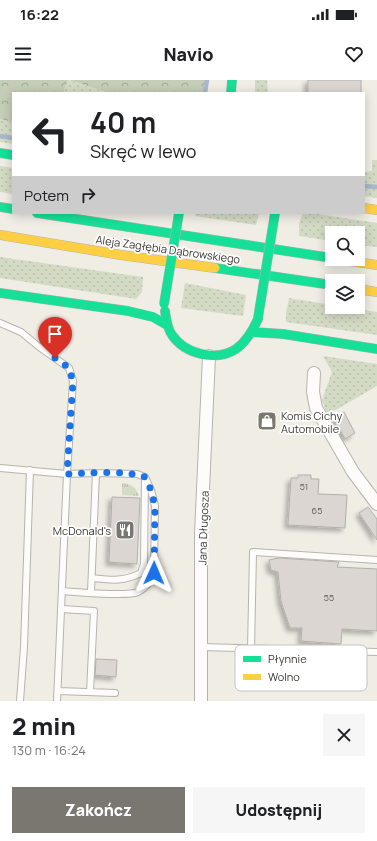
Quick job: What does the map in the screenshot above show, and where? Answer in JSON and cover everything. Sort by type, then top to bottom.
[{"type":"main road","points":[[231,92],[232,80]]},
{"type":"main road","points":[[0,153],[12,155]]},
{"type":"main road","points":[[0,207],[12,209]]},
{"type":"main road","points":[[365,208],[377,210]]},
{"type":"main road","name":"Aleja Zagłębia Dąbrowskiego","points":[[44,214],[325,257]]},
{"type":"main road","points":[[179,214],[164,304],[166,325],[172,335],[184,347],[208,356],[220,355],[231,351],[241,344],[252,332],[258,318],[275,214]]},
{"type":"main road","name":"Aleja Zagłębia Dąbrowskiego","points":[[0,235],[121,255],[325,284]]},
{"type":"main road","points":[[365,263],[377,265]]},
{"type":"main road","points":[[365,290],[377,292]]},
{"type":"main road","points":[[0,293],[128,311],[153,317],[166,325]]},
{"type":"main road","points":[[252,332],[283,334],[377,349]]},
{"type":"street","name":"Jana Długosza","points":[[201,701],[201,534],[208,356]]},
{"type":"street","points":[[314,373],[313,392],[316,408],[353,472],[377,504]]},
{"type":"lane","points":[[0,323],[21,332],[69,368],[73,381],[67,474],[57,701]]},
{"type":"lane","points":[[0,468],[67,474],[96,472],[137,474],[145,477],[151,490],[155,506],[154,573],[152,580],[142,589],[131,594],[62,591]]},
{"type":"lane","points":[[20,701],[24,647],[30,470]]},
{"type":"lane","points":[[91,592],[96,472]]},
{"type":"lane","points":[[92,578],[118,581],[134,577],[141,573],[144,564],[145,477]]},
{"type":"lane","points":[[251,645],[253,552],[377,560]]},
{"type":"lane","points":[[61,609],[94,611],[90,692]]},
{"type":"lane","points":[[201,647],[235,648]]},
{"type":"lane","points":[[367,652],[377,652]]},
{"type":"lane","points":[[58,691],[114,693]]},
{"type":"green space","points":[[0,80],[68,80],[63,92],[12,92],[12,122],[0,119]]},
{"type":"green space","points":[[68,80],[106,92],[63,92]]},
{"type":"green space","points":[[69,80],[207,80],[206,92],[106,92]]},
{"type":"green space","points":[[255,80],[267,80],[268,92],[255,92]]},
{"type":"green space","points":[[0,119],[12,122],[12,144],[0,142]]},
{"type":"green space","points":[[372,160],[377,160],[377,198],[365,196],[365,172],[372,171]]},
{"type":"green space","points":[[0,166],[12,168],[12,194],[0,192]]},
{"type":"green space","points":[[196,214],[259,214],[256,225],[195,216]]},
{"type":"green space","points":[[303,214],[318,214],[377,223],[377,247],[365,246],[365,226],[325,226],[325,240],[299,236],[299,223]]},
{"type":"green space","points":[[0,257],[143,277],[142,292],[136,299],[0,278]]},
{"type":"green space","points":[[185,283],[246,295],[243,316],[181,308]]},
{"type":"green space","points":[[289,298],[325,304],[325,314],[365,314],[365,310],[377,312],[377,335],[286,322]]},
{"type":"green space","points":[[323,356],[377,364],[377,386],[327,415],[322,400],[332,372]]},
{"type":"green space","points":[[122,483],[133,486],[139,496],[122,495]]},
{"type":"building","points":[[308,80],[361,80],[361,92],[308,92]]},
{"type":"building","points":[[344,412],[355,433],[345,439],[334,418]]},
{"type":"building","points":[[298,475],[311,475],[311,479],[319,479],[318,494],[347,495],[345,528],[288,525],[291,478],[298,478]]},
{"type":"building","name":"McDonald's","points":[[112,497],[140,498],[137,564],[109,562]]},
{"type":"building","points":[[368,507],[377,519],[377,540],[359,513]]},
{"type":"building","points":[[279,558],[339,562],[337,567],[377,569],[377,631],[342,629],[341,644],[301,641],[302,628],[290,628],[281,601],[278,572],[271,570],[269,560]]},
{"type":"building","points":[[96,659],[117,660],[116,677],[95,675]]},
{"type":"waterway","points":[[205,92],[207,80]]},
{"type":"waterway","points":[[0,136],[12,138]]},
{"type":"waterway","points":[[365,186],[377,187]]},
{"type":"traffic: fast","points":[[231,92],[232,80]]},
{"type":"traffic: fast","points":[[0,153],[12,155]]},
{"type":"traffic: fast","points":[[0,207],[12,209]]},
{"type":"traffic: fast","points":[[44,214],[325,257]]},
{"type":"traffic: fast","points":[[164,304],[179,214]]},
{"type":"traffic: fast","points":[[258,318],[275,214]]},
{"type":"traffic: fast","points":[[215,268],[325,284]]},
{"type":"traffic: fast","points":[[0,293],[128,311],[153,317],[167,325]]},
{"type":"traffic: fast","points":[[165,311],[169,329],[178,342],[193,351],[210,355],[228,353],[236,349],[249,336],[258,319]]},
{"type":"traffic: fast","points":[[252,332],[283,334],[377,349]]},
{"type":"traffic: slow","points":[[365,208],[377,210]]},
{"type":"traffic: slow","points":[[0,235],[121,255],[215,268]]},
{"type":"traffic: slow","points":[[365,263],[377,265]]},
{"type":"traffic: slow","points":[[365,290],[377,292]]},
{"type":"place","name":"Komis Cichy Automobile","points":[[267,421]]},
{"type":"place","name":"McDonald's","points":[[125,530]]},
{"type":"route","points":[[55,358],[69,368],[73,381],[67,474],[96,472],[137,474],[145,477],[151,490],[155,506],[154,573]]}]
